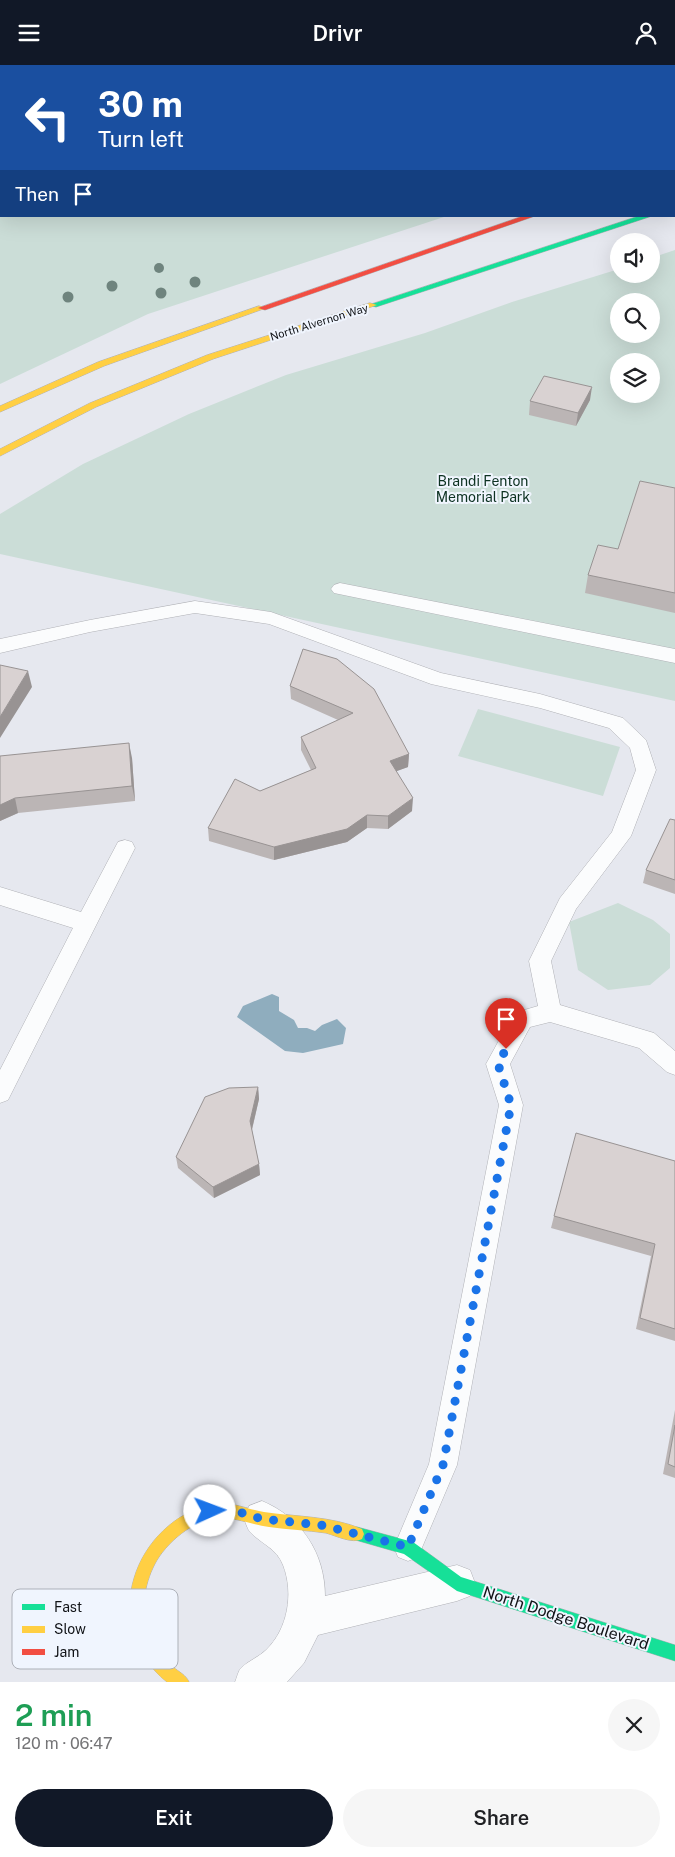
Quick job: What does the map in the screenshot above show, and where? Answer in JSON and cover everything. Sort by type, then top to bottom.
[{"type":"main road","points":[[0,409],[42,387],[166,339],[427,253],[528,217]]},
{"type":"main road","name":"North Alvernon Way","points":[[0,453],[93,405],[210,357],[645,217]]},
{"type":"main road","name":"North Dodge Boulevard","points":[[138,1589],[145,1565],[161,1540],[183,1522],[210,1511],[236,1511],[262,1519],[321,1525],[408,1547],[456,1583],[675,1653]]},
{"type":"main road","name":"North Dodge Boulevard","points":[[163,1669],[174,1679],[182,1682]]},
{"type":"street","name":"North Dodge Boulevard","points":[[254,1682],[270,1673],[292,1649],[304,1620],[307,1589],[300,1560],[285,1536],[262,1519]]},
{"type":"street","points":[[304,1620],[456,1583]]},
{"type":"lane","points":[[340,589],[675,657]]},
{"type":"lane","points":[[0,646],[90,626],[195,607],[271,618],[438,679],[540,701],[616,723],[639,745],[646,770],[621,836],[568,904],[540,961],[550,1012]]},
{"type":"lane","points":[[0,1093],[125,848]]},
{"type":"lane","points":[[0,895],[87,923]]},
{"type":"lane","points":[[408,1547],[443,1465],[511,1105],[498,1064],[522,1020],[550,1012],[646,1040],[675,1065]]},
{"type":"green space","points":[[0,217],[444,217],[148,314],[0,384]]},
{"type":"green space","name":"Brandi Fenton Memorial Park","points":[[675,250],[675,701],[0,554],[0,514],[83,464],[189,414],[286,375],[425,333],[512,302],[610,272],[610,283],[660,283],[660,255]]},
{"type":"green space","points":[[478,709],[620,747],[603,796],[458,756]]},
{"type":"green space","points":[[618,903],[653,920],[670,934],[670,968],[650,985],[608,990],[578,970],[569,922]]},
{"type":"water","points":[[272,994],[279,997],[279,1011],[294,1020],[298,1028],[307,1028],[315,1031],[322,1025],[337,1019],[346,1028],[343,1044],[303,1053],[285,1051],[237,1017],[243,1006]]},
{"type":"building","points":[[544,376],[592,387],[578,413],[530,401]]},
{"type":"building","points":[[640,481],[675,488],[675,593],[588,575],[598,545],[618,549]]},
{"type":"building","points":[[303,649],[337,659],[374,689],[409,754],[390,761],[413,798],[388,816],[367,815],[347,829],[274,847],[208,828],[235,779],[260,791],[316,768],[301,737],[353,713],[290,686]]},
{"type":"building","points":[[0,665],[28,671],[0,717]]},
{"type":"building","points":[[129,743],[132,786],[15,798],[0,805],[0,756]]},
{"type":"building","points":[[670,819],[675,820],[675,880],[646,870]]},
{"type":"building","points":[[258,1087],[250,1121],[259,1164],[213,1187],[176,1157],[205,1097],[229,1088]]},
{"type":"building","points":[[576,1133],[675,1161],[675,1329],[640,1318],[655,1244],[554,1216]]},
{"type":"building","points":[[675,1425],[675,1467],[668,1464]]},
{"type":"traffic: fast","points":[[373,305],[645,217]]},
{"type":"traffic: fast","points":[[357,1534],[408,1547],[457,1583],[675,1653]]},
{"type":"traffic: slow","points":[[0,453],[93,405],[210,357],[373,305]]},
{"type":"traffic: slow","points":[[0,409],[101,364],[262,308]]},
{"type":"traffic: slow","points":[[138,1589],[145,1567],[156,1549],[170,1533],[188,1521],[215,1510],[236,1512],[264,1519],[325,1526],[357,1534]]},
{"type":"traffic: slow","points":[[164,1669],[181,1682]]},
{"type":"traffic: jam","points":[[262,308],[528,217]]},
{"type":"route","points":[[210,1511],[236,1511],[262,1519],[321,1525],[408,1547],[443,1465],[511,1105],[498,1064],[506,1049]]}]
